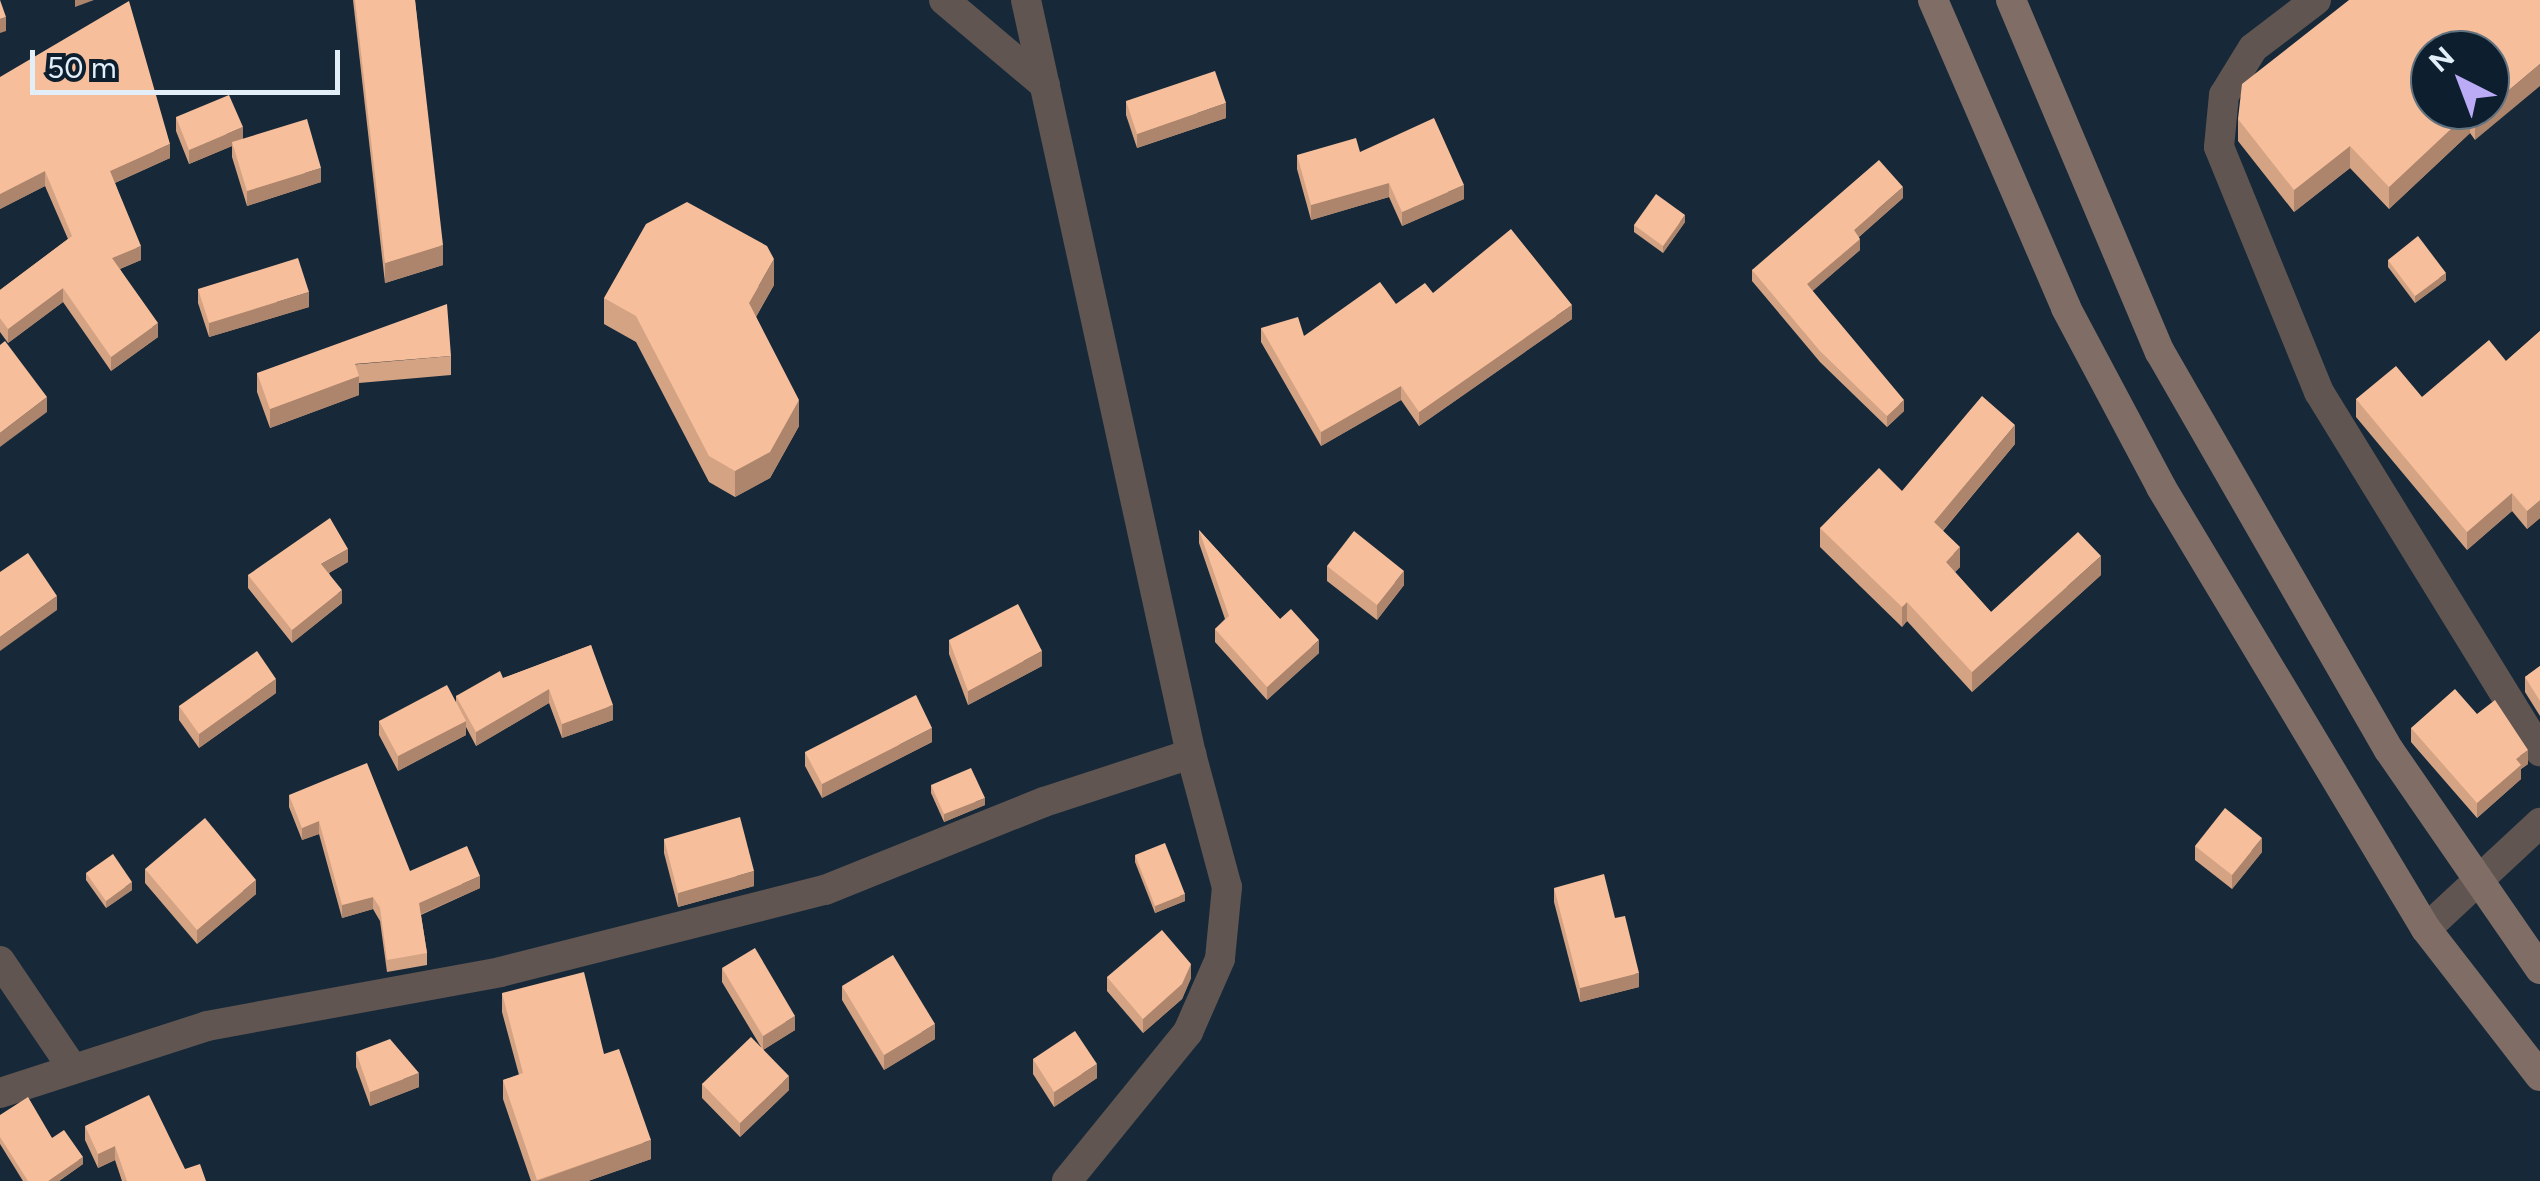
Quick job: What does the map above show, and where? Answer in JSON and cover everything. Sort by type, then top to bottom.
[{"type":"street","points":[[944,0],[1045,85]]},
{"type":"street","points":[[1026,0],[1191,754],[1227,887],[1220,959],[1188,1032],[1067,1181]]},
{"type":"street","points":[[1932,0],[1988,139],[2100,373],[2161,487],[2426,929],[2540,1076]]},
{"type":"street","points":[[2011,0],[2160,352],[2390,750],[2479,886],[2540,968]]},
{"type":"street","points":[[2316,0],[2282,10],[2253,48],[2224,95],[2219,147],[2318,392],[2540,751]]},
{"type":"street","points":[[0,1093],[207,1026],[500,972],[825,890],[1044,802],[1191,754]]},
{"type":"street","points":[[2426,929],[2479,886],[2540,824]]},
{"type":"street","points":[[0,961],[73,1070]]},
{"type":"building","points":[[355,0],[415,0],[443,245],[385,263]]},
{"type":"building","points":[[2349,0],[2540,0],[2540,64],[2510,89],[2510,30],[2410,30],[2410,130],[2450,130],[2389,187],[2350,146],[2294,190],[2238,119],[2242,84]]},
{"type":"building","points":[[129,1],[170,144],[110,171],[141,246],[112,258],[158,323],[111,357],[63,288],[8,329],[0,318],[0,290],[72,236],[45,171],[0,194],[0,77]]},
{"type":"building","points":[[1215,71],[1226,103],[1137,134],[1126,101]]},
{"type":"building","points":[[229,95],[243,127],[189,150],[176,117]]},
{"type":"building","points":[[1434,118],[1464,185],[1402,212],[1389,183],[1311,205],[1297,155],[1356,138],[1360,152]]},
{"type":"building","points":[[307,119],[321,168],[247,191],[232,142]]},
{"type":"building","points":[[1879,160],[1903,187],[1854,230],[1860,239],[1807,284],[1904,400],[1887,416],[1820,351],[1752,270]]},
{"type":"building","points":[[1656,194],[1685,215],[1663,246],[1634,225]]},
{"type":"building","points":[[687,202],[767,246],[774,259],[749,303],[799,400],[770,452],[735,471],[709,456],[636,316],[604,298],[646,224]]},
{"type":"building","points":[[1511,229],[1572,305],[1419,412],[1401,386],[1321,432],[1261,328],[1298,317],[1304,336],[1380,282],[1396,304],[1425,283],[1433,293]]},
{"type":"building","points":[[2418,236],[2446,273],[2415,296],[2388,260]]},
{"type":"building","points":[[298,258],[309,292],[209,323],[198,289]]},
{"type":"building","points":[[447,304],[451,356],[355,364],[359,376],[270,409],[257,373]]},
{"type":"building","points":[[2540,331],[2540,500],[2527,511],[2512,493],[2467,532],[2356,399],[2396,366],[2422,397],[2489,340],[2506,361]]},
{"type":"building","points":[[5,341],[47,397],[0,433],[0,345]]},
{"type":"building","points":[[1982,396],[2015,425],[1934,522],[1960,547],[1946,562],[1991,612],[2078,532],[2101,556],[1972,672],[1907,602],[1902,607],[1820,528],[1879,468],[1902,491]]},
{"type":"building","points":[[330,518],[348,549],[321,564],[342,590],[292,630],[248,575]]},
{"type":"building","points":[[1199,530],[1280,619],[1291,609],[1319,640],[1267,687],[1215,629],[1229,616]]},
{"type":"building","points":[[1354,531],[1404,571],[1377,605],[1327,566]]},
{"type":"building","points":[[28,553],[57,596],[0,637],[0,572]]},
{"type":"building","points":[[1018,604],[1042,651],[968,691],[949,640]]},
{"type":"building","points":[[591,645],[613,705],[562,724],[549,689],[476,732],[456,696],[500,671],[503,678]]},
{"type":"building","points":[[257,651],[276,679],[199,734],[179,706]]},
{"type":"building","points":[[2540,666],[2540,701],[2525,677]]},
{"type":"building","points":[[447,685],[466,721],[398,756],[379,721]]},
{"type":"building","points":[[2455,689],[2477,714],[2495,700],[2528,750],[2516,759],[2521,765],[2477,803],[2411,728]]},
{"type":"building","points":[[916,695],[932,728],[822,784],[805,752]]},
{"type":"building","points":[[367,763],[410,871],[467,846],[480,876],[419,903],[427,953],[387,960],[380,908],[373,897],[342,905],[319,821],[302,828],[289,795]]},
{"type":"building","points":[[971,768],[985,798],[944,814],[931,785]]},
{"type":"building","points":[[2225,808],[2262,838],[2232,875],[2195,846]]},
{"type":"building","points":[[740,817],[754,871],[678,893],[664,839]]},
{"type":"building","points":[[205,818],[256,880],[197,930],[145,869]]},
{"type":"building","points":[[1165,843],[1185,894],[1155,906],[1135,855]]},
{"type":"building","points":[[113,854],[132,882],[106,901],[86,873]]},
{"type":"building","points":[[1604,874],[1615,918],[1625,916],[1639,973],[1580,988],[1554,888]]},
{"type":"building","points":[[1162,930],[1191,964],[1182,984],[1143,1019],[1107,977]]},
{"type":"building","points":[[755,948],[795,1016],[763,1036],[722,968]]},
{"type":"building","points":[[893,955],[935,1024],[884,1055],[842,986]]},
{"type":"building","points":[[584,972],[604,1054],[619,1049],[651,1140],[537,1180],[503,1080],[523,1073],[502,993]]},
{"type":"building","points":[[1075,1031],[1097,1064],[1054,1092],[1033,1059]]},
{"type":"building","points":[[751,1037],[789,1076],[740,1123],[702,1084]]},
{"type":"building","points":[[390,1039],[419,1073],[370,1092],[356,1052]]},
{"type":"building","points":[[149,1095],[185,1169],[200,1164],[206,1181],[127,1181],[115,1146],[98,1154],[85,1126]]},
{"type":"building","points":[[28,1097],[52,1138],[64,1130],[83,1157],[48,1181],[28,1181],[0,1137],[0,1115]]}]
